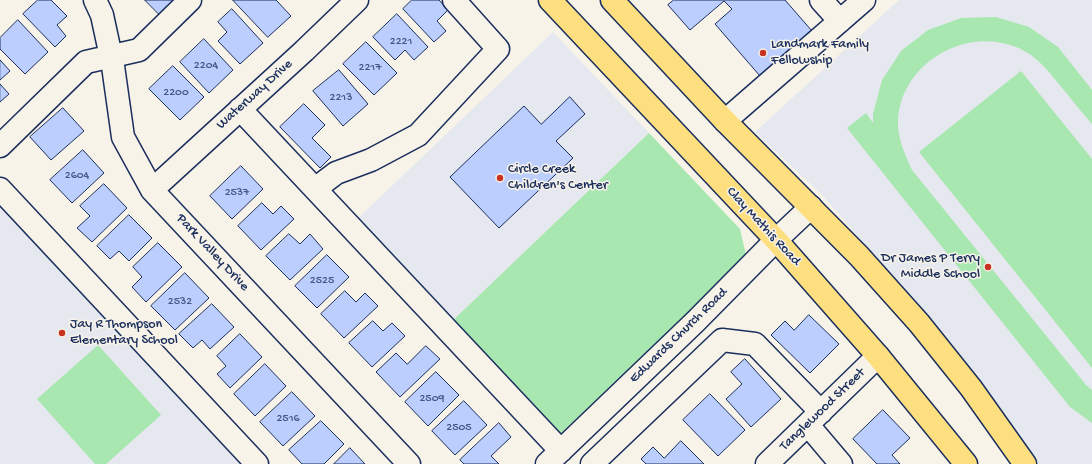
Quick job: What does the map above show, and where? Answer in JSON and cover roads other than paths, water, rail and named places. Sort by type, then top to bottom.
[{"type":"main road","name":"Clay Mathis Road","points":[[550,0],[776,240],[878,356],[966,464]]},
{"type":"main road","points":[[612,0],[725,121],[859,256],[919,322],[970,388],[1025,464]]},
{"type":"street","name":"Park Valley Drive","points":[[95,0],[102,15],[111,56],[123,137],[152,190],[409,464]]},
{"type":"street","points":[[0,146],[86,62],[138,50],[190,0]]},
{"type":"street","name":"Waterway Drive","points":[[152,190],[304,51],[357,0]]},
{"type":"street","points":[[316,189],[336,173],[372,160],[418,135],[498,49],[454,0]]},
{"type":"street","points":[[821,0],[840,21]]},
{"type":"street","points":[[725,121],[864,0]]},
{"type":"street","points":[[240,109],[316,189],[554,457]]},
{"type":"street","points":[[0,189],[257,464]]},
{"type":"street","name":"Edwards Church Road","points":[[554,457],[695,322],[776,240],[811,208]]},
{"type":"street","points":[[592,464],[722,340],[755,344],[814,418],[841,464]]},
{"type":"street","name":"Tanglewood Street","points":[[767,464],[878,356]]},
{"type":"place","name":"Landmark Family Fellowship","points":[[763,53]]},
{"type":"place","name":"Circle Creek Children's Center","points":[[500,178]]},
{"type":"place","name":"Dr James P Terry Middle School","points":[[988,267]]},
{"type":"place","name":"Jay R Thompson Elementary School","points":[[62,333]]}]
